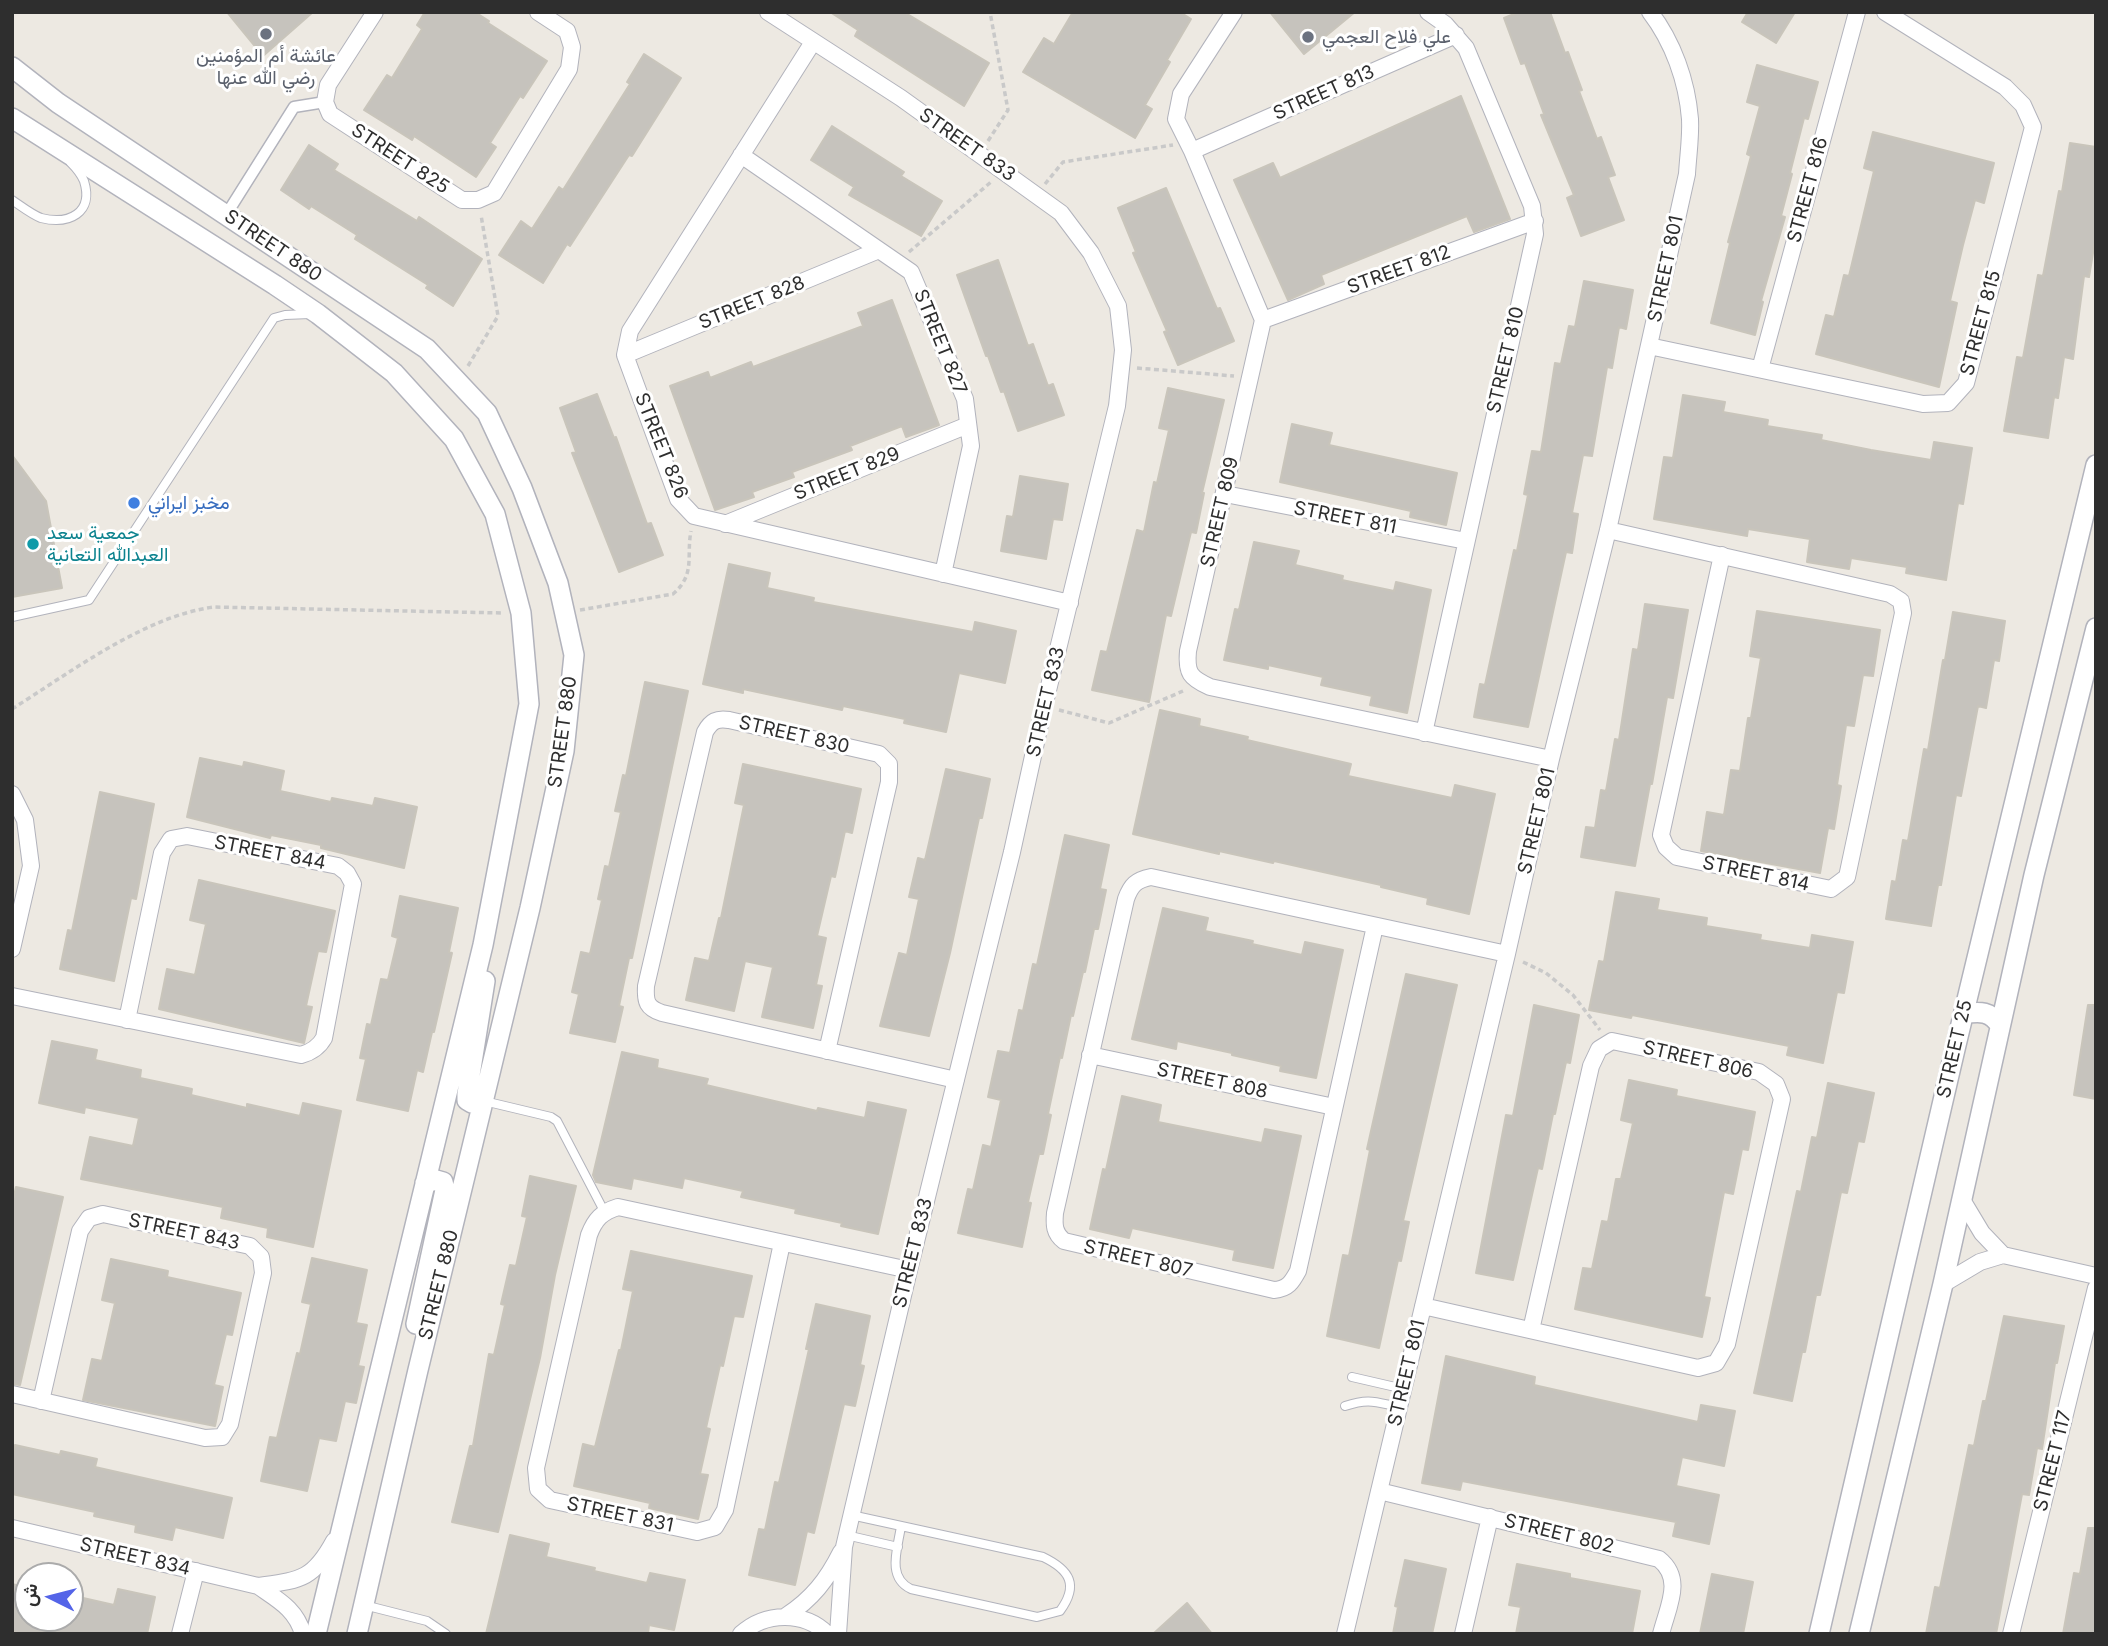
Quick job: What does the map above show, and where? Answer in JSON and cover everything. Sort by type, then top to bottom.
[{"type":"street","points":[[226,215],[294,107],[325,102],[328,85],[375,12]]},
{"type":"street","points":[[478,200],[494,193],[569,69],[572,47],[567,31],[538,12]]},
{"type":"street","name":"STREET 833","points":[[768,12],[901,99],[1061,213],[1091,253],[1118,306],[1123,350],[1117,406],[845,1541],[838,1634]]},
{"type":"street","points":[[1234,12],[1181,94],[1176,118],[1263,320]]},
{"type":"street","name":"STREET 810","points":[[1424,733],[1535,234],[1532,206],[1466,48],[1456,35],[1428,12]]},
{"type":"street","name":"STREET 801","points":[[1345,1634],[1551,759],[1608,530],[1687,174],[1690,119],[1682,73],[1665,31],[1650,12]]},
{"type":"street","name":"STREET 816","points":[[1760,369],[1857,12]]},
{"type":"street","name":"STREET 815","points":[[1649,346],[1923,404],[1948,402],[1966,383],[2033,127],[2022,105],[2005,87],[1885,12]]},
{"type":"street","name":"STREET 813","points":[[1190,147],[1456,35]]},
{"type":"street","points":[[625,355],[630,331],[813,42]]},
{"type":"street","name":"STREET 880","points":[[12,67],[58,103],[427,349],[487,413],[523,488],[558,583],[565,613],[574,654],[564,751],[357,1634]]},
{"type":"street","name":"STREET 825","points":[[325,102],[330,114],[462,200],[478,200]]},
{"type":"street","name":"STREET 880","points":[[12,118],[318,314],[394,373],[454,439],[495,514],[521,613],[528,704],[483,945],[316,1634]]},
{"type":"street","name":"STREET 827","points":[[741,155],[911,272],[965,399],[971,446],[943,573]]},
{"type":"street","name":"STREET 812","points":[[1263,320],[1535,220]]},
{"type":"street","name":"STREET 828","points":[[625,355],[879,250]]},
{"type":"street","name":"STREET 809","points":[[1201,683],[1192,677],[1187,667],[1188,651],[1263,320]]},
{"type":"street","name":"STREET 826","points":[[625,355],[678,499],[694,516],[1070,603]]},
{"type":"street","name":"STREET 829","points":[[725,524],[968,425]]},
{"type":"street","name":"STREET 25","points":[[1819,1634],[2096,465]]},
{"type":"street","name":"STREET 811","points":[[1225,494],[1466,541]]},
{"type":"street","name":"STREET 814","points":[[1608,530],[1722,555],[1890,594],[1901,601],[1903,613],[1847,877],[1831,889],[1677,857],[1666,847],[1661,835],[1722,555]]},
{"type":"street","name":"STREET 25","points":[[1859,1634],[1943,1284],[2034,875],[2096,628]]},
{"type":"street","points":[[1201,683],[1551,759]]},
{"type":"street","name":"STREET 830","points":[[827,1051],[889,782],[889,764],[879,754],[729,720],[715,720],[705,732],[646,986],[645,998],[652,1010],[827,1051],[956,1080]]},
{"type":"street","points":[[12,794],[25,820],[31,866],[12,948]]},
{"type":"street","name":"STREET 844","points":[[12,996],[127,1020],[301,1055],[314,1049],[324,1038],[352,879],[338,866],[187,836],[171,839],[162,853],[127,1020]]},
{"type":"street","name":"STREET 807","points":[[1375,926],[1298,1270],[1291,1284],[1283,1290],[1274,1290],[1064,1241],[1057,1236],[1055,1213],[1090,1055],[1126,899],[1130,888],[1138,879],[1151,877],[1507,954]]},
{"type":"street","points":[[483,945],[485,981],[467,1100],[472,1103],[484,1101]]},
{"type":"street","points":[[1964,1014],[1988,1013],[1996,1018],[2000,1026]]},
{"type":"street","points":[[1531,1331],[1591,1066],[1599,1049],[1612,1041]]},
{"type":"street","name":"STREET 806","points":[[1423,1306],[1698,1368],[1716,1363],[1727,1344],[1782,1099],[1776,1084],[1759,1072],[1612,1041]]},
{"type":"street","name":"STREET 808","points":[[1090,1055],[1334,1107]]},
{"type":"street","points":[[418,1370],[414,1345],[415,1328],[445,1189],[443,1182],[436,1180],[425,1183]]},
{"type":"street","points":[[1961,1198],[1982,1233],[2003,1255]]},
{"type":"street","points":[[604,1212],[618,1207],[908,1270]]},
{"type":"street","name":"STREET 831","points":[[604,1212],[594,1221],[589,1235],[536,1468],[538,1489],[550,1500],[697,1532],[715,1527],[725,1510],[782,1243]]},
{"type":"street","name":"STREET 843","points":[[12,1394],[41,1401],[205,1438],[222,1437],[230,1424],[263,1273],[263,1265],[257,1251],[250,1246],[103,1214],[89,1218],[80,1231],[41,1401]]},
{"type":"street","points":[[1943,1284],[1980,1262],[2003,1255],[2096,1276]]},
{"type":"street","name":"STREET 117","points":[[2011,1634],[2096,1287]]},
{"type":"street","name":"STREET 802","points":[[1379,1491],[1659,1559],[1670,1568],[1674,1582],[1661,1634]]},
{"type":"street","points":[[1462,1634],[1490,1517]]},
{"type":"street","name":"STREET 834","points":[[12,1528],[258,1586],[290,1608],[299,1621],[303,1634]]},
{"type":"street","name":"STREET 834","points":[[258,1586],[293,1581],[307,1575],[321,1564],[341,1528]]},
{"type":"street","name":"STREET 833","points":[[786,1616],[806,1603],[821,1586],[845,1541]]},
{"type":"street","points":[[180,1634],[196,1571]]},
{"type":"street","points":[[741,1634],[757,1623],[786,1616],[807,1620],[827,1634]]},
{"type":"lane","points":[[12,200],[38,217],[70,218],[79,213],[86,193],[83,178],[61,149]]},
{"type":"lane","points":[[12,617],[89,600],[274,318],[318,314]]},
{"type":"lane","points":[[484,1101],[551,1117],[557,1121],[604,1212]]},
{"type":"lane","points":[[1352,1377],[1404,1388]]},
{"type":"lane","points":[[1345,1406],[1370,1400],[1399,1407]]},
{"type":"lane","points":[[851,1516],[901,1526],[1043,1557],[1058,1564],[1069,1576],[1071,1589],[1068,1600],[1060,1612],[1037,1617],[911,1589],[902,1585],[896,1573],[901,1526]]},
{"type":"lane","points":[[845,1541],[898,1547]]},
{"type":"lane","points":[[364,1605],[427,1621],[446,1634]]},
{"type":"path","points":[[979,155],[1007,110],[990,12]]},
{"type":"path","points":[[1037,195],[1063,162],[1190,147]]},
{"type":"path","points":[[897,262],[1003,172]]},
{"type":"path","points":[[458,382],[498,316],[478,200]]},
{"type":"path","points":[[1121,366],[1251,377]]},
{"type":"path","points":[[565,613],[673,594],[684,585],[690,568],[689,550],[694,516]]},
{"type":"path","points":[[12,709],[138,632],[189,610],[214,607],[521,613]]},
{"type":"path","points":[[1045,707],[1110,723],[1201,683]]},
{"type":"path","points":[[1507,954],[1546,973],[1573,995],[1593,1023],[1612,1041]]},
{"type":"building","name":"عائشة أم المؤمنين رضي الله عنها","points":[[227,12],[313,12],[263,56]]},
{"type":"building","points":[[425,12],[475,12],[547,61],[523,98],[520,96],[490,143],[496,147],[476,177],[414,136],[412,140],[364,110],[387,75],[392,78],[422,29],[417,25]]},
{"type":"building","points":[[830,12],[904,12],[989,63],[964,106],[855,36],[858,30]]},
{"type":"building","points":[[1073,12],[1180,12],[1191,19],[1145,105],[1152,109],[1135,138],[1023,72],[1044,38],[1054,44]]},
{"type":"building","name":"علي فلاح العجمي","points":[[1270,12],[1355,12],[1304,54]]},
{"type":"building","points":[[1519,12],[1550,12],[1565,53],[1568,52],[1597,139],[1601,137],[1615,175],[1608,177],[1624,220],[1581,236],[1567,198],[1574,195],[1541,115],[1544,114],[1525,63],[1521,64],[1504,18]]},
{"type":"building","points":[[1748,12],[1795,12],[1776,43],[1742,22]]},
{"type":"building","points":[[644,54],[681,78],[632,156],[629,155],[543,283],[499,255],[521,221],[532,229],[559,187],[563,190],[630,84],[627,82]]},
{"type":"building","points":[[1757,65],[1818,82],[1808,119],[1804,118],[1790,173],[1792,174],[1781,216],[1785,217],[1761,301],[1763,302],[1755,335],[1711,323],[1730,243],[1728,242],[1751,156],[1747,154],[1760,106],[1747,102]]},
{"type":"building","points":[[1461,96],[1510,219],[1474,232],[1467,216],[1321,275],[1324,284],[1288,300],[1234,180],[1273,163],[1280,178]]},
{"type":"building","points":[[832,126],[904,172],[901,176],[942,201],[921,236],[849,195],[854,187],[811,160]]},
{"type":"building","points":[[1873,132],[1994,163],[1984,203],[1975,200],[1963,245],[1950,301],[1957,303],[1939,387],[1816,354],[1826,315],[1834,317],[1844,275],[1849,276],[1874,171],[1864,168]]},
{"type":"building","points":[[2070,143],[2096,147],[2096,235],[2089,277],[2084,276],[2073,359],[2064,357],[2048,438],[2004,431],[2017,357],[2023,358],[2038,275],[2043,276]]},
{"type":"building","points":[[309,145],[338,164],[334,170],[417,221],[419,217],[482,259],[453,306],[426,288],[428,285],[355,239],[357,235],[281,190]]},
{"type":"building","points":[[1166,188],[1217,309],[1220,308],[1234,341],[1178,365],[1118,208]]},
{"type":"building","points":[[998,260],[1028,346],[1033,344],[1048,386],[1053,384],[1064,415],[1018,431],[1004,391],[1001,392],[986,356],[957,275]]},
{"type":"building","points":[[1584,281],[1633,290],[1626,329],[1619,327],[1612,368],[1607,367],[1592,456],[1583,455],[1572,513],[1578,514],[1572,553],[1566,552],[1528,727],[1474,717],[1480,684],[1485,685],[1514,550],[1517,551],[1528,495],[1524,494],[1532,451],[1541,452],[1555,363],[1561,364],[1569,326],[1575,327]]},
{"type":"building","points":[[892,300],[939,425],[906,437],[902,426],[850,446],[852,450],[792,472],[794,477],[752,492],[754,497],[715,510],[670,386],[708,372],[710,378],[751,362],[753,367],[863,326],[858,313]]},
{"type":"building","points":[[1168,388],[1224,400],[1202,493],[1196,533],[1191,532],[1171,616],[1166,615],[1149,702],[1092,690],[1101,651],[1107,652],[1137,530],[1144,532],[1154,482],[1157,483],[1169,430],[1159,428]]},
{"type":"building","points":[[597,394],[614,438],[616,437],[647,524],[651,523],[663,555],[619,572],[572,453],[576,452],[560,408]]},
{"type":"building","points":[[1683,395],[1725,402],[1723,412],[1768,420],[1767,426],[1822,435],[1821,440],[1871,450],[1931,460],[1934,442],[1972,448],[1963,504],[1958,503],[1946,580],[1906,573],[1907,567],[1851,558],[1849,569],[1807,562],[1810,539],[1748,529],[1747,536],[1654,519],[1664,457],[1673,458]]},
{"type":"building","points":[[1292,424],[1332,433],[1329,445],[1457,473],[1446,525],[1410,517],[1411,511],[1280,482]]},
{"type":"building","name":"جمعية سعد العبدالله التعانية","points":[[12,455],[46,501],[62,588],[12,597]]},
{"type":"building","points":[[1020,476],[1068,484],[1062,520],[1053,519],[1046,559],[1001,551],[1007,516],[1013,517]]},
{"type":"building","points":[[1254,542],[1299,551],[1295,565],[1343,576],[1342,580],[1394,591],[1396,582],[1431,590],[1407,713],[1370,705],[1372,696],[1321,685],[1323,677],[1268,665],[1268,669],[1224,660],[1235,609],[1239,610]]},
{"type":"building","points":[[729,564],[770,573],[767,588],[814,598],[813,602],[973,632],[975,622],[1016,631],[1005,683],[959,673],[946,732],[904,723],[905,719],[843,706],[842,710],[743,689],[743,693],[703,684]]},
{"type":"building","points":[[1645,604],[1688,610],[1673,698],[1667,697],[1635,866],[1581,857],[1586,827],[1595,828],[1601,790],[1606,791],[1615,739],[1619,740],[1633,649],[1638,650]]},
{"type":"building","points":[[1757,611],[1880,630],[1873,676],[1863,675],[1854,726],[1846,725],[1834,829],[1828,828],[1820,873],[1701,851],[1707,812],[1724,815],[1731,770],[1740,771],[1761,658],[1750,656]]},
{"type":"building","points":[[1953,612],[2005,621],[1999,661],[1994,660],[1986,708],[1978,706],[1961,796],[1956,795],[1941,885],[1938,885],[1931,926],[1886,919],[1892,881],[1896,882],[1903,840],[1908,841],[1924,749],[1928,750]]},
{"type":"building","points":[[645,682],[688,691],[632,958],[629,958],[619,1006],[623,1007],[615,1042],[570,1033],[579,994],[572,992],[581,952],[590,954],[602,900],[598,899],[605,866],[609,867],[621,812],[615,811],[623,775],[626,776]]},
{"type":"building","points":[[1160,710],[1200,719],[1199,726],[1248,737],[1247,740],[1351,764],[1348,776],[1452,798],[1455,785],[1495,794],[1469,914],[1427,904],[1428,898],[1381,885],[1274,861],[1273,863],[1219,851],[1219,854],[1133,834]]},
{"type":"building","points":[[200,758],[243,767],[244,762],[284,771],[280,791],[331,802],[332,798],[373,806],[375,798],[417,807],[404,868],[321,848],[321,845],[271,835],[270,838],[187,817]]},
{"type":"building","points":[[743,764],[861,789],[852,833],[845,831],[835,877],[831,876],[817,936],[826,938],[816,985],[822,986],[813,1028],[762,1017],[773,967],[745,961],[734,1011],[686,1000],[695,958],[709,961],[721,918],[744,805],[735,803]]},
{"type":"building","points":[[946,769],[990,779],[929,1036],[880,1026],[899,953],[907,955],[919,899],[909,897],[918,858],[925,860]]},
{"type":"building","points":[[100,792],[154,804],[136,899],[131,898],[114,981],[60,969],[68,930],[72,931]]},
{"type":"building","points":[[1065,835],[1109,845],[1100,889],[1106,890],[1098,929],[1094,929],[1085,972],[1073,1016],[1071,1015],[1062,1058],[1060,1057],[1043,1154],[1039,1154],[1028,1202],[1031,1203],[1022,1247],[958,1233],[968,1189],[973,1190],[983,1145],[991,1147],[1001,1100],[988,1097],[998,1051],[1010,1053],[1033,964],[1037,965]]},
{"type":"building","points":[[199,880],[335,911],[326,952],[318,951],[306,1006],[312,1007],[304,1043],[159,1009],[167,969],[195,975],[206,924],[190,920]]},
{"type":"building","points":[[1616,892],[1659,899],[1657,910],[1707,918],[1706,926],[1761,935],[1760,940],[1810,948],[1812,935],[1853,942],[1844,993],[1837,992],[1823,1063],[1787,1055],[1789,1046],[1632,1015],[1631,1018],[1589,1010],[1599,961],[1604,962]]},
{"type":"building","points":[[400,896],[458,908],[449,952],[452,953],[434,1032],[423,1072],[417,1070],[408,1111],[357,1100],[366,1059],[360,1058],[367,1024],[371,1025],[381,979],[388,980],[398,938],[392,936]]},
{"type":"building","points":[[1163,908],[1208,918],[1205,931],[1253,941],[1252,944],[1302,955],[1305,942],[1343,950],[1316,1078],[1280,1071],[1281,1066],[1177,1041],[1176,1049],[1132,1039]]},
{"type":"building","points":[[1406,974],[1457,985],[1403,1221],[1409,1222],[1401,1261],[1398,1260],[1379,1348],[1327,1336],[1343,1255],[1349,1256],[1370,1150],[1367,1149]]},
{"type":"building","points":[[1534,1005],[1579,1015],[1570,1063],[1566,1062],[1542,1169],[1538,1168],[1513,1280],[1476,1273],[1506,1115],[1513,1116]]},
{"type":"building","points":[[2088,1005],[2096,1005],[2096,1099],[2074,1095]]},
{"type":"building","points":[[52,1041],[97,1050],[95,1060],[141,1070],[140,1078],[192,1089],[191,1095],[247,1108],[247,1104],[300,1116],[303,1103],[341,1111],[313,1247],[267,1237],[268,1228],[221,1218],[223,1207],[81,1179],[90,1137],[133,1146],[139,1118],[85,1107],[84,1113],[39,1103]]},
{"type":"building","points":[[622,1052],[658,1060],[657,1068],[708,1079],[706,1085],[817,1111],[818,1108],[865,1118],[868,1102],[906,1110],[878,1234],[795,1213],[796,1209],[741,1197],[743,1191],[684,1178],[682,1188],[633,1178],[631,1189],[596,1182],[593,1175]]},
{"type":"building","points":[[1629,1080],[1677,1090],[1676,1096],[1755,1112],[1748,1150],[1742,1149],[1733,1194],[1724,1192],[1704,1297],[1710,1298],[1702,1337],[1575,1309],[1583,1268],[1592,1269],[1602,1221],[1608,1222],[1616,1179],[1621,1179],[1633,1123],[1621,1120]]},
{"type":"building","points":[[1828,1083],[1874,1093],[1864,1142],[1858,1141],[1847,1193],[1841,1192],[1820,1295],[1816,1295],[1792,1401],[1754,1393],[1797,1191],[1801,1192],[1812,1137],[1817,1138]]},
{"type":"building","points":[[1122,1096],[1161,1105],[1158,1122],[1262,1143],[1265,1129],[1301,1136],[1273,1268],[1233,1260],[1235,1250],[1132,1228],[1129,1238],[1090,1229]]},
{"type":"building","points":[[530,1176],[576,1186],[555,1275],[540,1358],[498,1532],[452,1522],[470,1446],[473,1446],[489,1354],[494,1355],[510,1265],[516,1266],[527,1217],[522,1216]]},
{"type":"building","points":[[16,1187],[63,1197],[20,1385],[12,1384],[12,1204]]},
{"type":"building","points":[[631,1251],[752,1276],[743,1317],[734,1316],[706,1428],[710,1429],[700,1474],[708,1475],[698,1519],[649,1508],[650,1503],[574,1486],[583,1444],[595,1447],[621,1350],[633,1291],[623,1289]]},
{"type":"building","points":[[312,1258],[367,1270],[356,1323],[367,1325],[358,1366],[364,1367],[356,1403],[345,1401],[336,1441],[319,1438],[307,1491],[261,1481],[270,1437],[277,1438],[297,1353],[300,1354],[311,1304],[302,1302]]},
{"type":"building","points":[[111,1259],[168,1271],[167,1277],[241,1293],[232,1335],[226,1334],[214,1385],[223,1387],[215,1426],[83,1400],[92,1359],[102,1361],[115,1303],[102,1300]]},
{"type":"building","points":[[816,1304],[870,1316],[860,1365],[864,1366],[855,1406],[844,1404],[814,1533],[807,1531],[795,1585],[749,1575],[759,1529],[765,1530],[775,1482],[779,1483],[809,1349],[806,1349]]},
{"type":"building","points":[[2004,1316],[2064,1326],[2055,1363],[2042,1449],[2037,1448],[2029,1495],[2022,1494],[1996,1634],[1926,1634],[1935,1587],[1940,1588],[1969,1445],[1974,1446]]},
{"type":"building","points":[[1446,1356],[1535,1377],[1534,1385],[1698,1422],[1701,1405],[1735,1411],[1724,1466],[1682,1457],[1676,1486],[1719,1495],[1709,1544],[1673,1536],[1676,1522],[1462,1481],[1460,1490],[1422,1483]]},
{"type":"building","points":[[15,1445],[60,1455],[61,1451],[97,1459],[95,1467],[232,1498],[223,1538],[175,1527],[172,1540],[135,1532],[136,1525],[94,1516],[95,1512],[12,1494]]},
{"type":"building","points":[[2088,1528],[2096,1528],[2096,1634],[2063,1634],[2074,1573],[2080,1574]]},
{"type":"building","points":[[510,1535],[549,1544],[546,1557],[595,1568],[594,1571],[647,1583],[650,1573],[685,1580],[674,1630],[649,1625],[648,1634],[486,1634]]},
{"type":"building","points":[[1405,1560],[1446,1569],[1432,1634],[1393,1634],[1398,1607],[1395,1606]]},
{"type":"building","points":[[1517,1564],[1570,1574],[1570,1578],[1640,1591],[1632,1634],[1516,1634],[1521,1607],[1509,1605]]},
{"type":"building","points":[[1712,1574],[1753,1582],[1743,1634],[1700,1634]]},
{"type":"building","points":[[12,1584],[14,1632],[84,1632],[84,1598],[114,1605],[118,1589],[155,1597],[147,1634],[12,1632]]},
{"type":"building","points":[[1187,1603],[1212,1634],[1153,1634]]},
{"type":"place","name":"عائشة أم المؤمنين رضي الله عنها","points":[[266,34]]},
{"type":"place","name":"علي فلاح العجمي","points":[[1308,37]]},
{"type":"place","name":"مخبز ايراني","points":[[134,503]]},
{"type":"place","name":"جمعية سعد العبدالله التعانية","points":[[33,544]]}]
